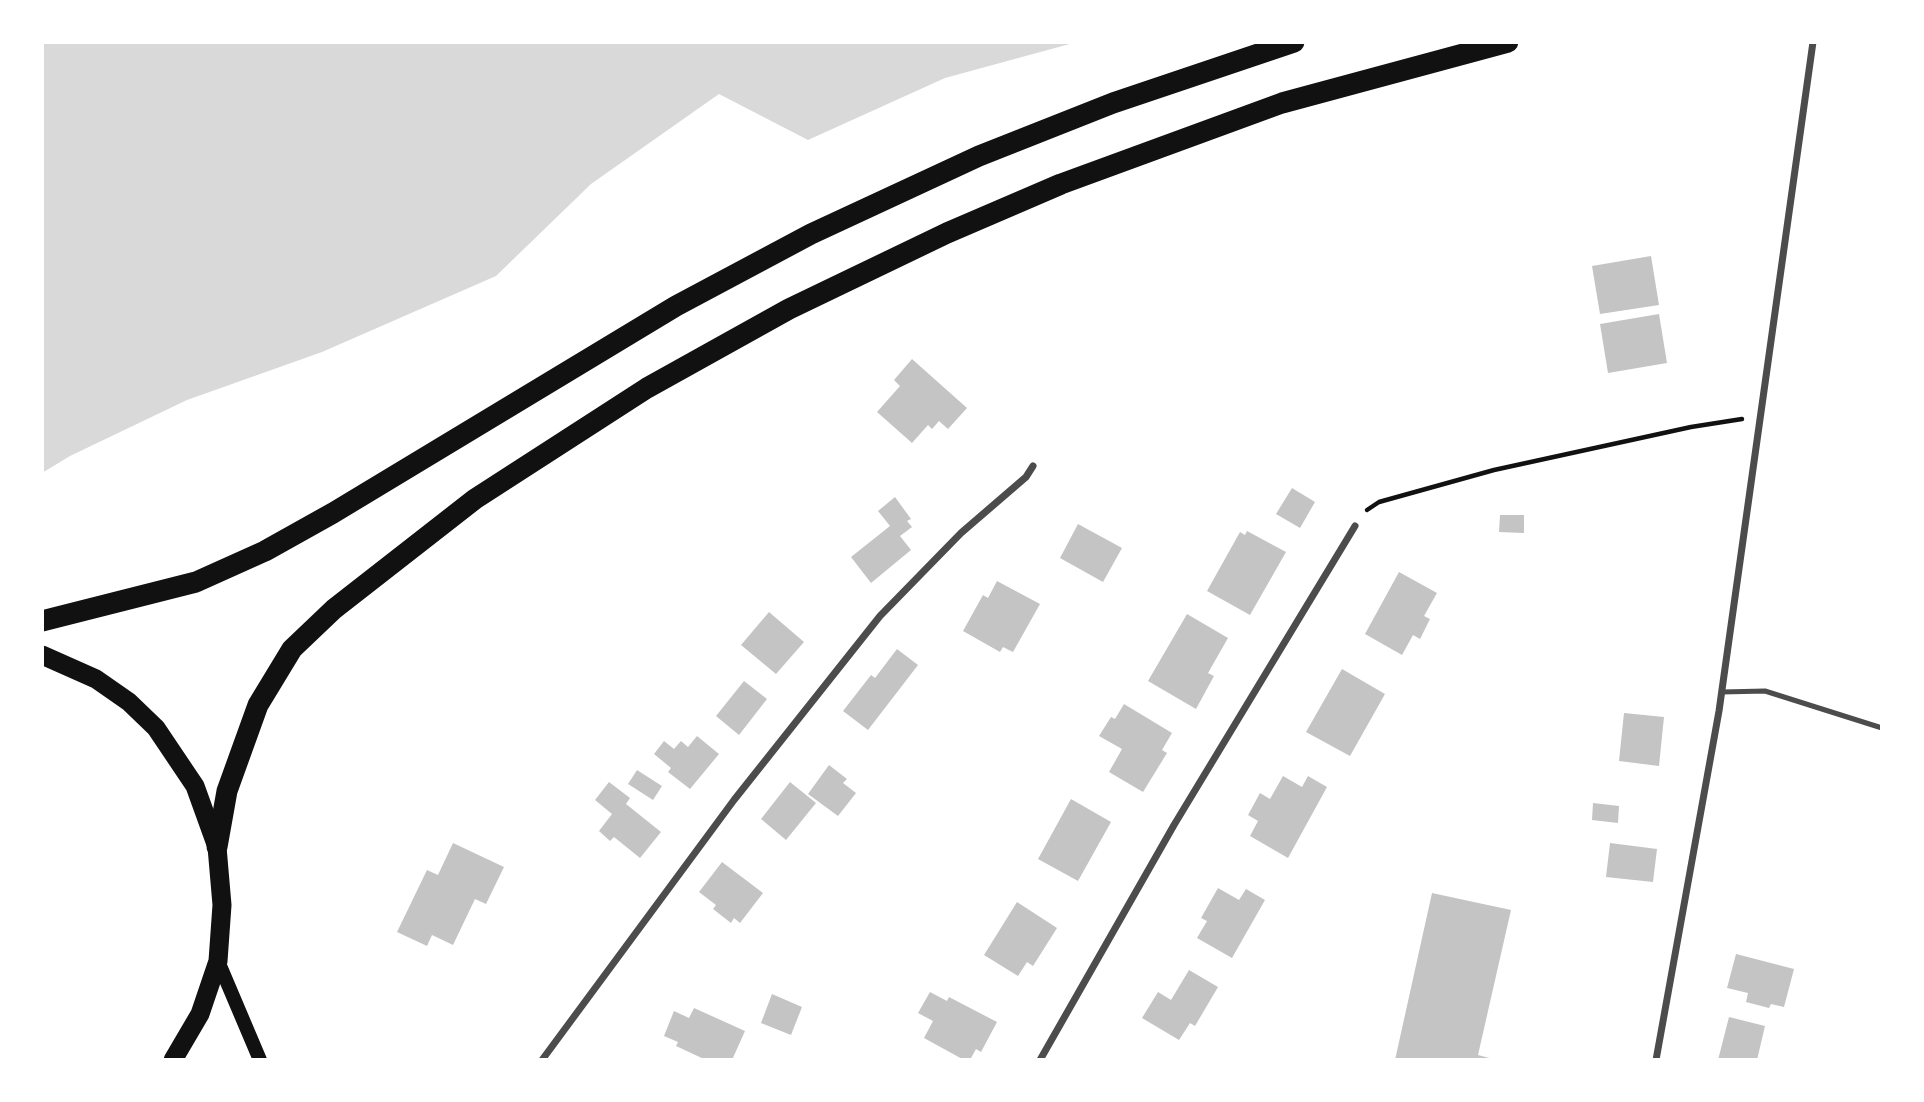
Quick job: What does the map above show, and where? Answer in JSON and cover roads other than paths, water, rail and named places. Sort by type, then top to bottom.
[{"type":"highway","points":[[42,621],[196,582],[265,551],[333,513],[676,306],[811,234],[979,156],[1114,103],[1294,42]]},
{"type":"highway","points":[[217,847],[227,791],[258,705],[292,649],[334,609],[475,499],[612,410],[789,309],[947,233],[1060,184],[1282,103],[1508,42]]},
{"type":"highway","points":[[42,655],[96,679],[129,702],[156,729],[195,786],[217,847],[222,905],[218,961],[200,1014],[173,1060]]},
{"type":"main road","points":[[218,961],[260,1060]]},
{"type":"street","points":[[1656,1060],[1722,692],[1813,42]]},
{"type":"street","points":[[542,1060],[734,800],[880,616],[961,533],[1026,477],[1033,467]]},
{"type":"street","points":[[1040,1060],[1174,825],[1355,526]]},
{"type":"lane","points":[[1722,692],[1765,691],[1882,728]]}]
